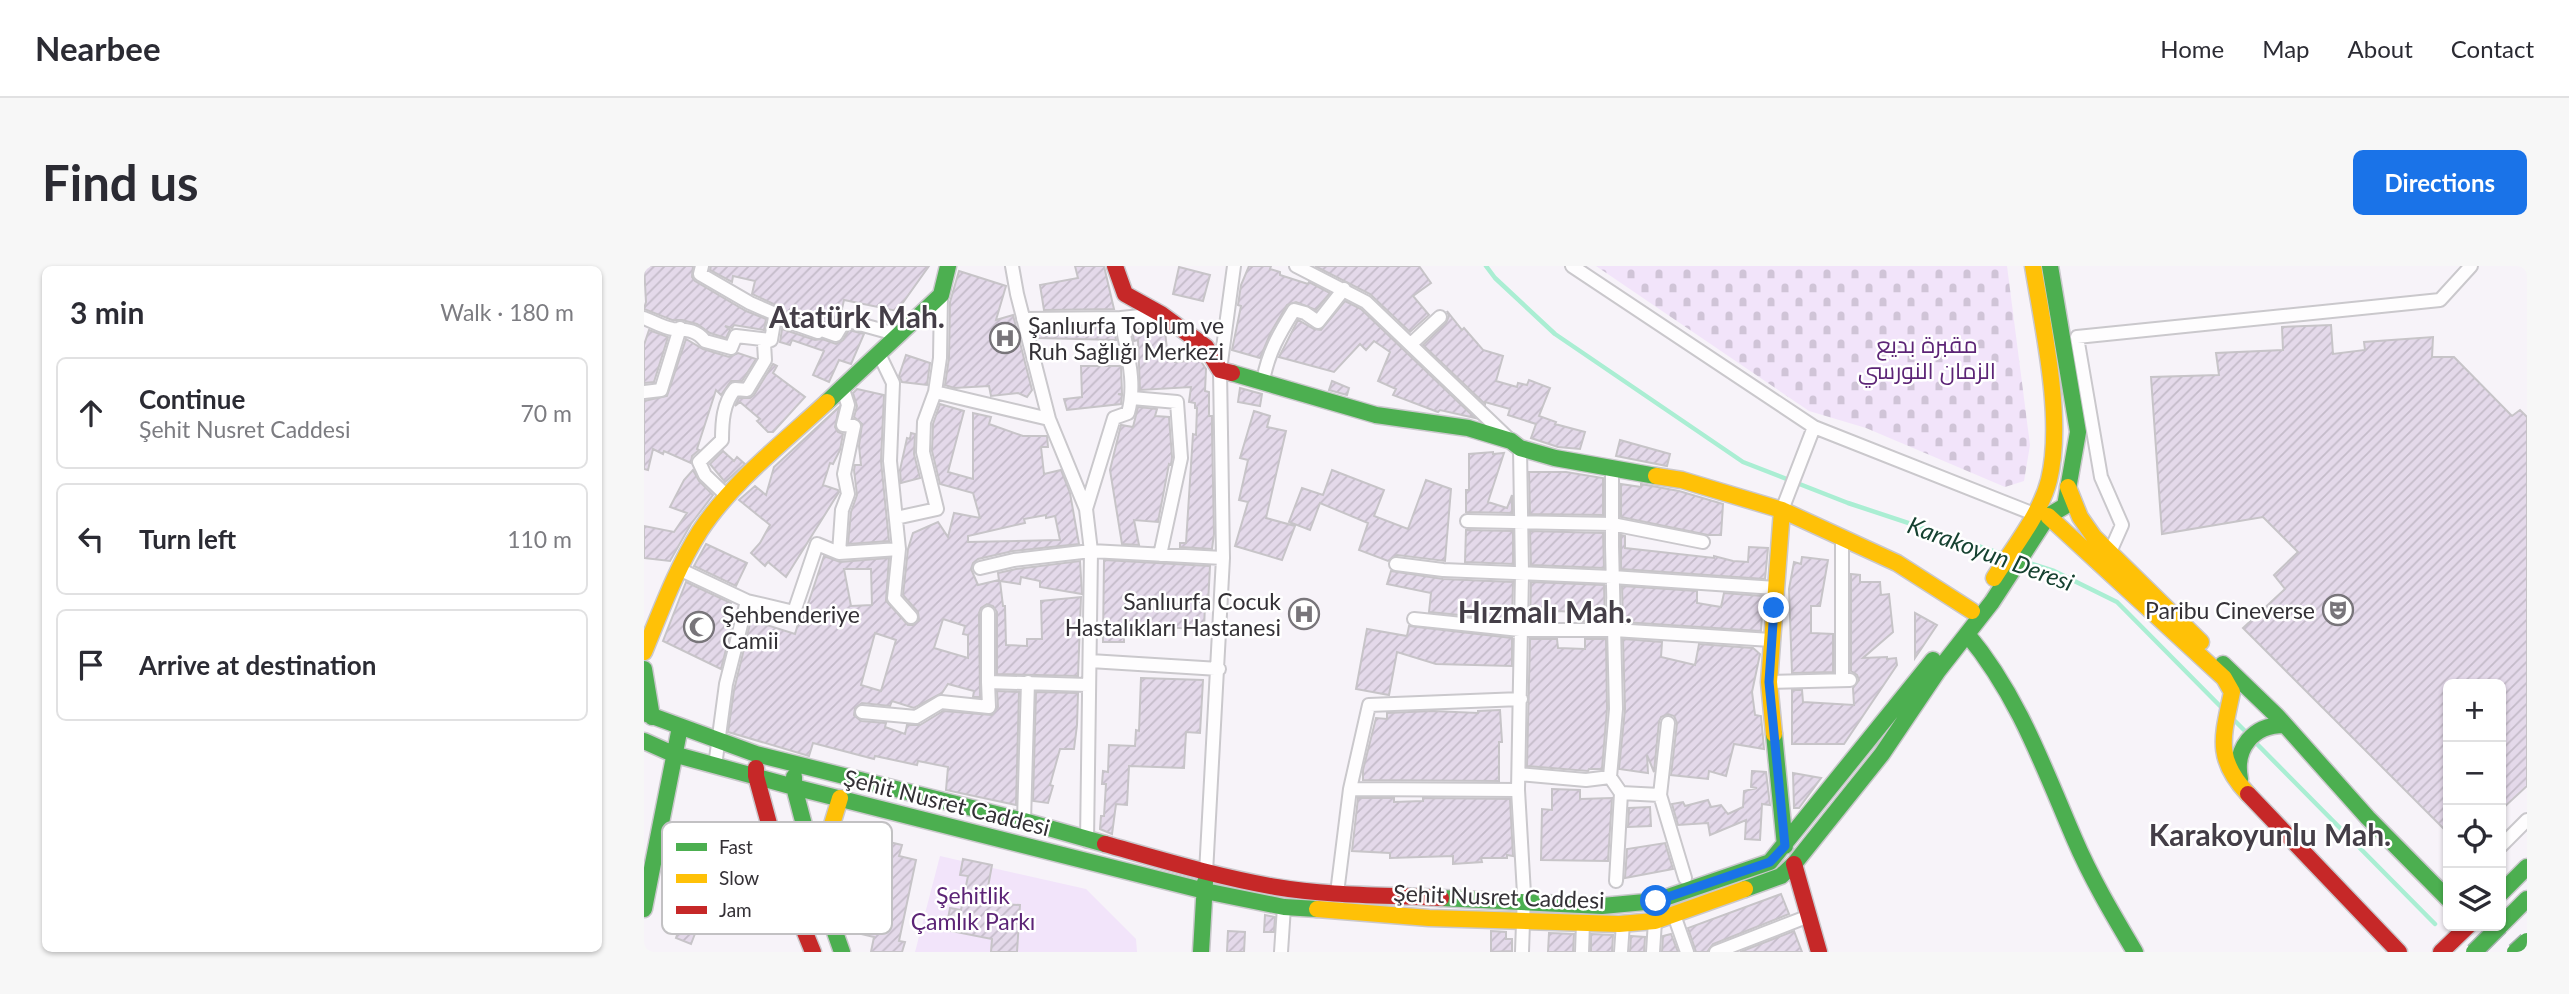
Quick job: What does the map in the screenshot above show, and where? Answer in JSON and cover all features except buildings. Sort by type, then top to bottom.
[{"type":"main road","points":[[644,652],[679,569],[701,530],[727,496],[941,295],[948,266]]},
{"type":"main road","points":[[1115,266],[1125,294],[1161,314],[1206,347],[1220,370],[1376,415],[1468,428],[1555,458],[1682,480],[1783,510],[1897,563],[1980,606]]},
{"type":"main road","name":"Şehit Nusret Caddesi","points":[[648,715],[756,754],[795,765],[1024,821],[1206,873],[1278,887],[1337,893],[1602,906],[1656,901],[1770,862],[1980,606],[2037,521],[2049,480],[2055,421],[2045,334],[2033,266]]},
{"type":"main road","name":"Şehit Nusret Caddesi","points":[[2037,521],[2065,506],[2078,432],[2049,266]]},
{"type":"main road","points":[[2068,487],[2080,517],[2094,537],[2284,725],[2368,818],[2443,893]]},
{"type":"main road","points":[[1783,510],[1769,682],[1785,846]]},
{"type":"main road","points":[[2037,521],[2091,558],[2224,678],[2232,692],[2221,743],[2224,757],[2243,790],[2399,952]]},
{"type":"main road","name":"Şehit Nusret Caddesi","points":[[644,741],[673,754],[794,787],[1205,891],[1284,907],[1429,918],[1583,923],[1655,922],[1781,876],[1794,864],[1863,780],[1967,634],[1980,606]]},
{"type":"main road","points":[[1967,634],[1985,653],[2023,717],[2100,892],[2135,952]]},
{"type":"main road","points":[[644,668],[648,715]]},
{"type":"main road","points":[[2243,790],[2237,769],[2244,744],[2256,731],[2284,725]]},
{"type":"main road","points":[[644,909],[680,726]]},
{"type":"main road","points":[[756,754],[756,776],[769,822]]},
{"type":"main road","points":[[795,765],[794,787],[803,822]]},
{"type":"main road","points":[[833,822],[840,798]]},
{"type":"main road","points":[[1794,864],[1819,952]]},
{"type":"main road","points":[[2506,888],[2527,867]]},
{"type":"main road","points":[[1201,952],[1206,873]]},
{"type":"main road","points":[[2506,919],[2527,899]]},
{"type":"main road","points":[[2441,952],[2463,931]]},
{"type":"main road","points":[[2474,952],[2494,931]]},
{"type":"main road","points":[[2497,931],[2526,952]]},
{"type":"main road","points":[[806,934],[813,952]]},
{"type":"main road","points":[[836,934],[842,952]]},
{"type":"main road","points":[[2515,952],[2527,941]]},
{"type":"street","points":[[702,266],[701,274],[750,303],[773,313],[775,317],[818,332],[819,329],[836,335],[845,320],[899,335]]},
{"type":"street","points":[[1012,266],[1049,419],[1086,509],[1091,551],[1087,841]]},
{"type":"street","points":[[1206,873],[1223,558],[1220,370],[1234,266]]},
{"type":"street","points":[[1296,266],[1366,303],[1515,445],[1522,521],[1518,790],[1524,901],[1522,952]]},
{"type":"street","points":[[1572,266],[1814,427],[2037,521]]},
{"type":"street","points":[[2110,552],[2122,525],[2101,477],[2077,337],[2440,300],[2471,266]]},
{"type":"street","points":[[1264,381],[1267,359],[1274,342],[1294,310],[1305,313],[1318,322],[1344,289]]},
{"type":"street","points":[[896,518],[937,509],[923,452],[924,422],[935,392],[940,358],[941,295]]},
{"type":"street","points":[[1023,319],[1121,318],[1161,314]]},
{"type":"street","points":[[771,340],[775,317]]},
{"type":"street","points":[[1411,344],[1440,317]]},
{"type":"street","points":[[644,318],[672,329],[680,328],[700,334],[705,341],[731,348],[736,336],[771,340]]},
{"type":"street","points":[[1086,509],[1114,418],[1128,413],[1132,398],[1133,384],[1121,318]]},
{"type":"street","points":[[644,392],[661,390],[680,328]]},
{"type":"street","points":[[727,496],[705,475],[699,462],[722,440],[723,418],[729,396],[735,389],[747,390],[765,360],[764,343],[771,340]]},
{"type":"street","points":[[879,354],[893,383],[890,461],[899,548],[894,598],[911,617]]},
{"type":"street","points":[[839,553],[842,510],[848,494],[844,474],[854,426],[843,425],[848,405],[842,386]]},
{"type":"street","points":[[935,392],[1049,419]]},
{"type":"street","points":[[1132,398],[1177,402],[1181,458],[1160,555]]},
{"type":"street","points":[[1783,510],[1814,427]]},
{"type":"street","points":[[1612,467],[1616,709],[1610,777],[1621,793],[1616,881]]},
{"type":"street","points":[[1467,521],[1612,524],[1703,542]]},
{"type":"street","points":[[1769,682],[1846,680],[1842,538]]},
{"type":"street","points":[[679,569],[747,601],[794,612],[817,544],[839,553],[899,548]]},
{"type":"street","points":[[980,568],[1014,560],[1091,551],[1223,558]]},
{"type":"street","points":[[1396,565],[1443,570],[1612,577],[1776,588]]},
{"type":"street","points":[[715,766],[726,684],[747,601]]},
{"type":"street","points":[[862,712],[916,717],[941,702],[989,706],[988,613]]},
{"type":"street","points":[[1414,619],[1520,629],[1614,630],[1771,640]]},
{"type":"street","points":[[1090,661],[1219,669]]},
{"type":"street","points":[[988,682],[1088,685]]},
{"type":"street","points":[[1024,821],[1028,682]]},
{"type":"street","points":[[1337,893],[1350,789],[1369,705],[1521,699]]},
{"type":"street","points":[[1668,723],[1660,794],[1685,878]]},
{"type":"street","points":[[1519,774],[1586,780],[1610,777]]},
{"type":"street","points":[[1350,789],[1518,790]]},
{"type":"street","points":[[1621,793],[1660,794]]},
{"type":"street","points":[[2506,841],[2527,820]]},
{"type":"street","points":[[1281,952],[1284,907]]},
{"type":"street","points":[[1674,915],[1687,952]]},
{"type":"street","points":[[1716,952],[1809,916]]},
{"type":"street","points":[[1653,952],[1655,922]]},
{"type":"street","points":[[1582,952],[1583,923]]},
{"type":"street","points":[[1621,952],[1623,923]]},
{"type":"green space","name":"مقبرة بديع الزمان النورسي","points":[[1596,266],[2007,266],[2030,445],[2024,481],[2005,487],[1866,428],[1809,411]]},
{"type":"green space","name":"Şehitlik Çamlık Parkı","points":[[940,856],[1086,889],[1136,939],[1137,952],[915,952]]},
{"type":"waterway","name":"Karakoyun Deresi","points":[[1486,266],[1495,278],[1555,334],[1743,462],[1848,503],[2005,555]]},
{"type":"waterway","name":"Karakoyun Deresi","points":[[2023,561],[2054,571],[2117,602],[2223,709]]},
{"type":"waterway","name":"Karakoyun Deresi","points":[[2232,718],[2248,734]]},
{"type":"waterway","name":"Karakoyun Deresi","points":[[2254,741],[2435,924]]},
{"type":"traffic: fast","points":[[827,402],[941,295],[948,266]]},
{"type":"traffic: fast","points":[[1745,889],[1781,876],[1794,864],[1882,754],[1938,671],[1992,602],[2048,516],[2065,506],[2078,432],[2050,266]]},
{"type":"traffic: fast","points":[[1232,373],[1376,415],[1468,428],[1555,458],[1656,476]]},
{"type":"traffic: fast","points":[[1967,634],[1985,657],[2015,706],[2088,867],[2135,952]]},
{"type":"traffic: fast","points":[[1441,898],[1602,906],[1656,901],[1770,862],[1933,660]]},
{"type":"traffic: fast","points":[[2223,664],[2277,716],[2368,818],[2443,894]]},
{"type":"traffic: fast","points":[[644,669],[652,717]]},
{"type":"traffic: fast","points":[[644,713],[756,754],[1105,844]]},
{"type":"traffic: fast","points":[[2240,779],[2240,757],[2248,740],[2263,729],[2284,725]]},
{"type":"traffic: fast","points":[[644,909],[680,727]]},
{"type":"traffic: fast","points":[[1774,734],[1785,846]]},
{"type":"traffic: fast","points":[[644,741],[673,754],[794,787],[1205,891],[1284,907],[1317,909]]},
{"type":"traffic: fast","points":[[794,777],[803,822]]},
{"type":"traffic: fast","points":[[2506,888],[2527,867]]},
{"type":"traffic: fast","points":[[1201,952],[1205,882]]},
{"type":"traffic: fast","points":[[2506,920],[2527,899]]},
{"type":"traffic: fast","points":[[2474,952],[2495,931]]},
{"type":"traffic: fast","points":[[836,934],[842,952]]},
{"type":"traffic: fast","points":[[2515,952],[2527,941]]},
{"type":"traffic: slow","points":[[1994,578],[2039,506],[2049,480],[2053,456],[2050,373],[2033,266]]},
{"type":"traffic: slow","points":[[644,652],[669,590],[700,531],[713,513],[760,463],[827,402]]},
{"type":"traffic: slow","points":[[1656,476],[1682,480],[1782,510],[1897,563],[1972,611]]},
{"type":"traffic: slow","points":[[2068,487],[2080,517],[2094,537],[2201,642]]},
{"type":"traffic: slow","points":[[1774,734],[1769,682],[1782,510]]},
{"type":"traffic: slow","points":[[2048,516],[2224,678],[2232,692],[2224,734],[2226,758],[2237,781],[2248,794]]},
{"type":"traffic: slow","points":[[833,822],[840,798]]},
{"type":"traffic: slow","points":[[1317,909],[1429,918],[1619,924],[1655,921],[1745,889]]},
{"type":"traffic: jam","points":[[1115,266],[1125,294],[1161,314],[1206,347],[1220,370],[1232,373]]},
{"type":"traffic: jam","points":[[756,768],[769,822]]},
{"type":"traffic: jam","points":[[2248,794],[2399,952]]},
{"type":"traffic: jam","points":[[1105,844],[1211,873],[1276,887],[1338,894],[1441,898]]},
{"type":"traffic: jam","points":[[1794,864],[1819,952]]},
{"type":"traffic: jam","points":[[2441,952],[2463,931]]},
{"type":"traffic: jam","points":[[806,934],[813,952]]},
{"type":"place","name":"Şanlıurfa Toplum ve Ruh Sağlığı Merkezi","points":[[1005,338]]},
{"type":"place","name":"Paribu Cineverse","points":[[2338,610]]},
{"type":"place","name":"Sanlıurfa Cocuk Hastalıkları Hastanesi","points":[[1304,614]]},
{"type":"place","name":"Şehbenderiye Camii","points":[[699,627]]},
{"type":"district","name":"Atatürk Mah.","points":[[857,316]]},
{"type":"district","name":"Hızmalı Mah.","points":[[1545,611]]},
{"type":"district","name":"Karakoyunlu Mah.","points":[[2270,834]]},
{"type":"route","points":[[1656,901],[1770,862],[1785,846],[1769,682],[1774,608]]}]
